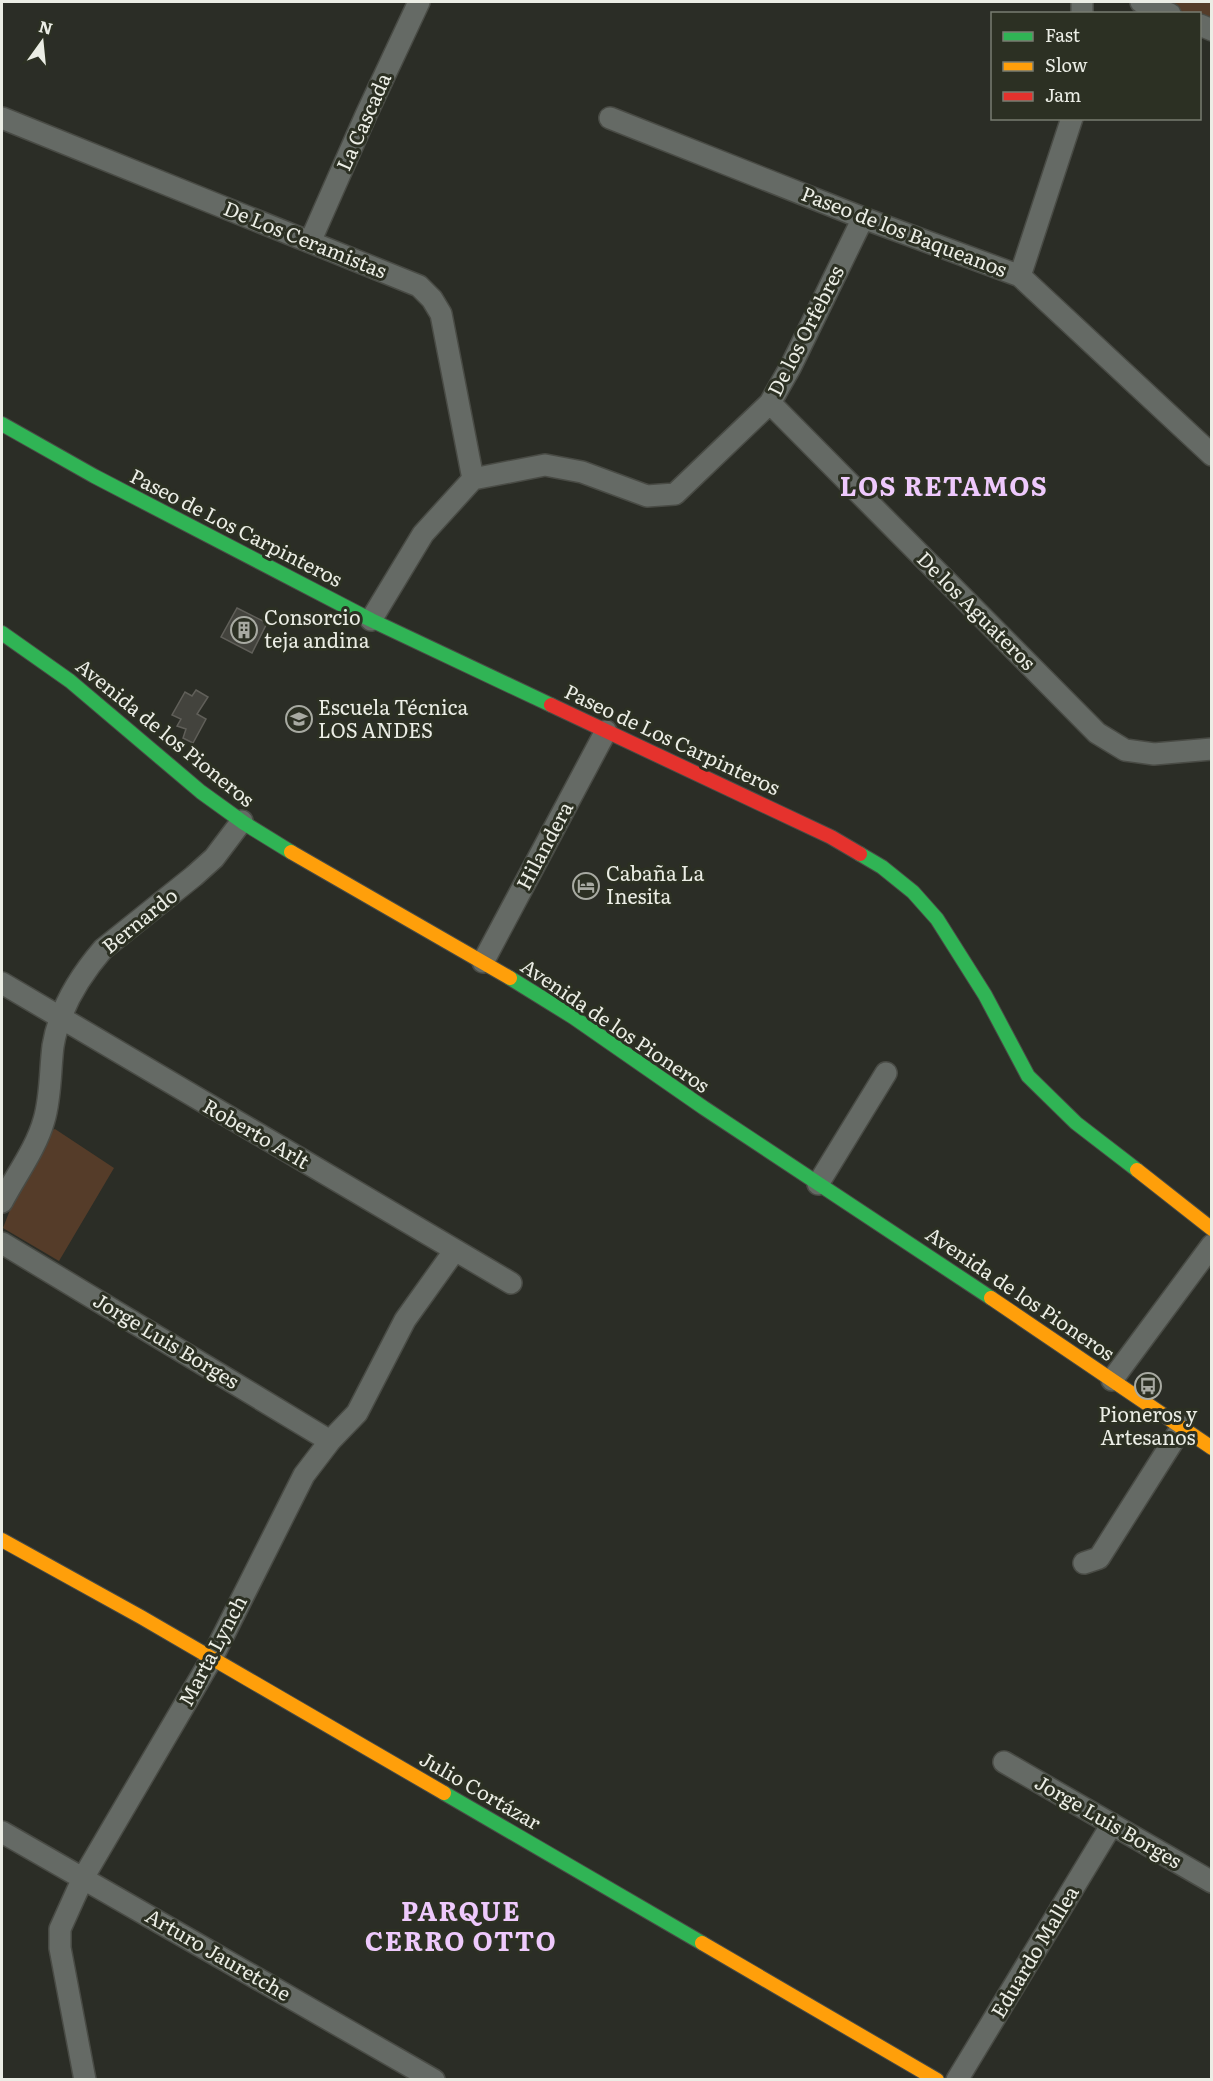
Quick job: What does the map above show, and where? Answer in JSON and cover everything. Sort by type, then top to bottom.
[{"type":"street","name":"La Cascada","points":[[310,242],[419,2]]},
{"type":"street","points":[[1141,2],[1165,12]]},
{"type":"street","name":"De Los Ceramistas","points":[[2,118],[419,286],[432,299],[441,314],[473,479]]},
{"type":"street","name":"Paseo de los Baqueanos","points":[[610,118],[863,218],[1020,276],[1212,455]]},
{"type":"street","points":[[1020,276],[1071,120]]},
{"type":"street","name":"De los Orfebres","points":[[473,479],[545,465],[582,472],[647,495],[675,494],[770,403],[791,366],[863,218]]},
{"type":"street","name":"De los Aguateros","points":[[770,403],[1097,733],[1125,750],[1154,754],[1212,749]]},
{"type":"street","name":"Paseo de Los Carpinteros","points":[[2,424],[94,476],[371,620],[831,837],[882,867],[913,892],[937,919],[986,995],[1028,1076],[1076,1123],[1212,1229]]},
{"type":"street","points":[[371,620],[423,534],[473,479]]},
{"type":"street","name":"Avenida de los Pioneros","points":[[2,633],[80,689],[161,760],[242,821],[297,856],[483,962],[572,1016],[720,1119],[1212,1448]]},
{"type":"street","name":"Hilandera","points":[[483,962],[606,731]]},
{"type":"street","name":"Bernardo","points":[[2,1202],[39,1135],[45,1116],[53,1045],[59,1018],[70,996],[103,949],[214,858],[242,821]]},
{"type":"street","name":"Roberto Arlt","points":[[2,983],[510,1283]]},
{"type":"street","points":[[818,1184],[886,1073]]},
{"type":"street","name":"Jorge Luis Borges","points":[[2,1243],[330,1441]]},
{"type":"street","points":[[1112,1380],[1212,1245]]},
{"type":"street","name":"Marta Lynch","points":[[85,2079],[60,1948],[60,1929],[83,1878],[212,1658],[304,1475],[330,1441],[357,1413],[405,1320],[454,1250]]},
{"type":"street","points":[[1084,1563],[1100,1558],[1182,1427]]},
{"type":"street","name":"Julio Cortázar","points":[[2,1540],[212,1658],[938,2079]]},
{"type":"street","name":"Jorge Luis Borges","points":[[1005,1762],[1212,1882]]},
{"type":"street","name":"Eduardo Mallea","points":[[957,2079],[1112,1824]]},
{"type":"street","name":"Arturo Jauretche","points":[[2,1832],[434,2079]]},
{"type":"shaded area","points":[[1157,2],[1211,2],[1211,24],[1201,19],[1201,12],[1183,12]]},
{"type":"shaded area","points":[[55,1129],[114,1168],[59,1261],[3,1228],[39,1135]]},
{"type":"building","name":"Consorcio teja andina","points":[[237,608],[267,623],[252,653],[221,637]]},
{"type":"building","points":[[196,690],[208,697],[197,714],[206,719],[193,743],[183,738],[186,729],[177,726],[181,719],[172,715],[185,692],[192,696]]},
{"type":"traffic: fast","points":[[2,424],[94,476],[371,620],[551,705]]},
{"type":"traffic: fast","points":[[2,633],[70,681],[201,792],[244,823],[291,852]]},
{"type":"traffic: fast","points":[[860,854],[882,867],[913,892],[937,919],[985,995],[1028,1076],[1076,1123],[1137,1170]]},
{"type":"traffic: fast","points":[[510,978],[573,1017],[704,1108],[991,1298]]},
{"type":"traffic: fast","points":[[444,1793],[702,1943]]},
{"type":"traffic: slow","points":[[291,852],[510,978]]},
{"type":"traffic: slow","points":[[1137,1170],[1212,1229]]},
{"type":"traffic: slow","points":[[991,1298],[1212,1448]]},
{"type":"traffic: slow","points":[[2,1540],[141,1617],[444,1793]]},
{"type":"traffic: slow","points":[[702,1943],[937,2080]]},
{"type":"traffic: jam","points":[[551,705],[831,837],[860,854]]},
{"type":"place","name":"Consorcio teja andina","points":[[244,630]]},
{"type":"place","name":"Escuela Técnica LOS ANDES","points":[[299,719]]},
{"type":"place","name":"Cabaña La Inesita","points":[[586,886]]},
{"type":"place","name":"Pioneros y Artesanos","points":[[1148,1386]]},
{"type":"district","name":"LOS RETAMOS","points":[[944,487]]},
{"type":"district","name":"PARQUE CERRO OTTO","points":[[461,1927]]}]
